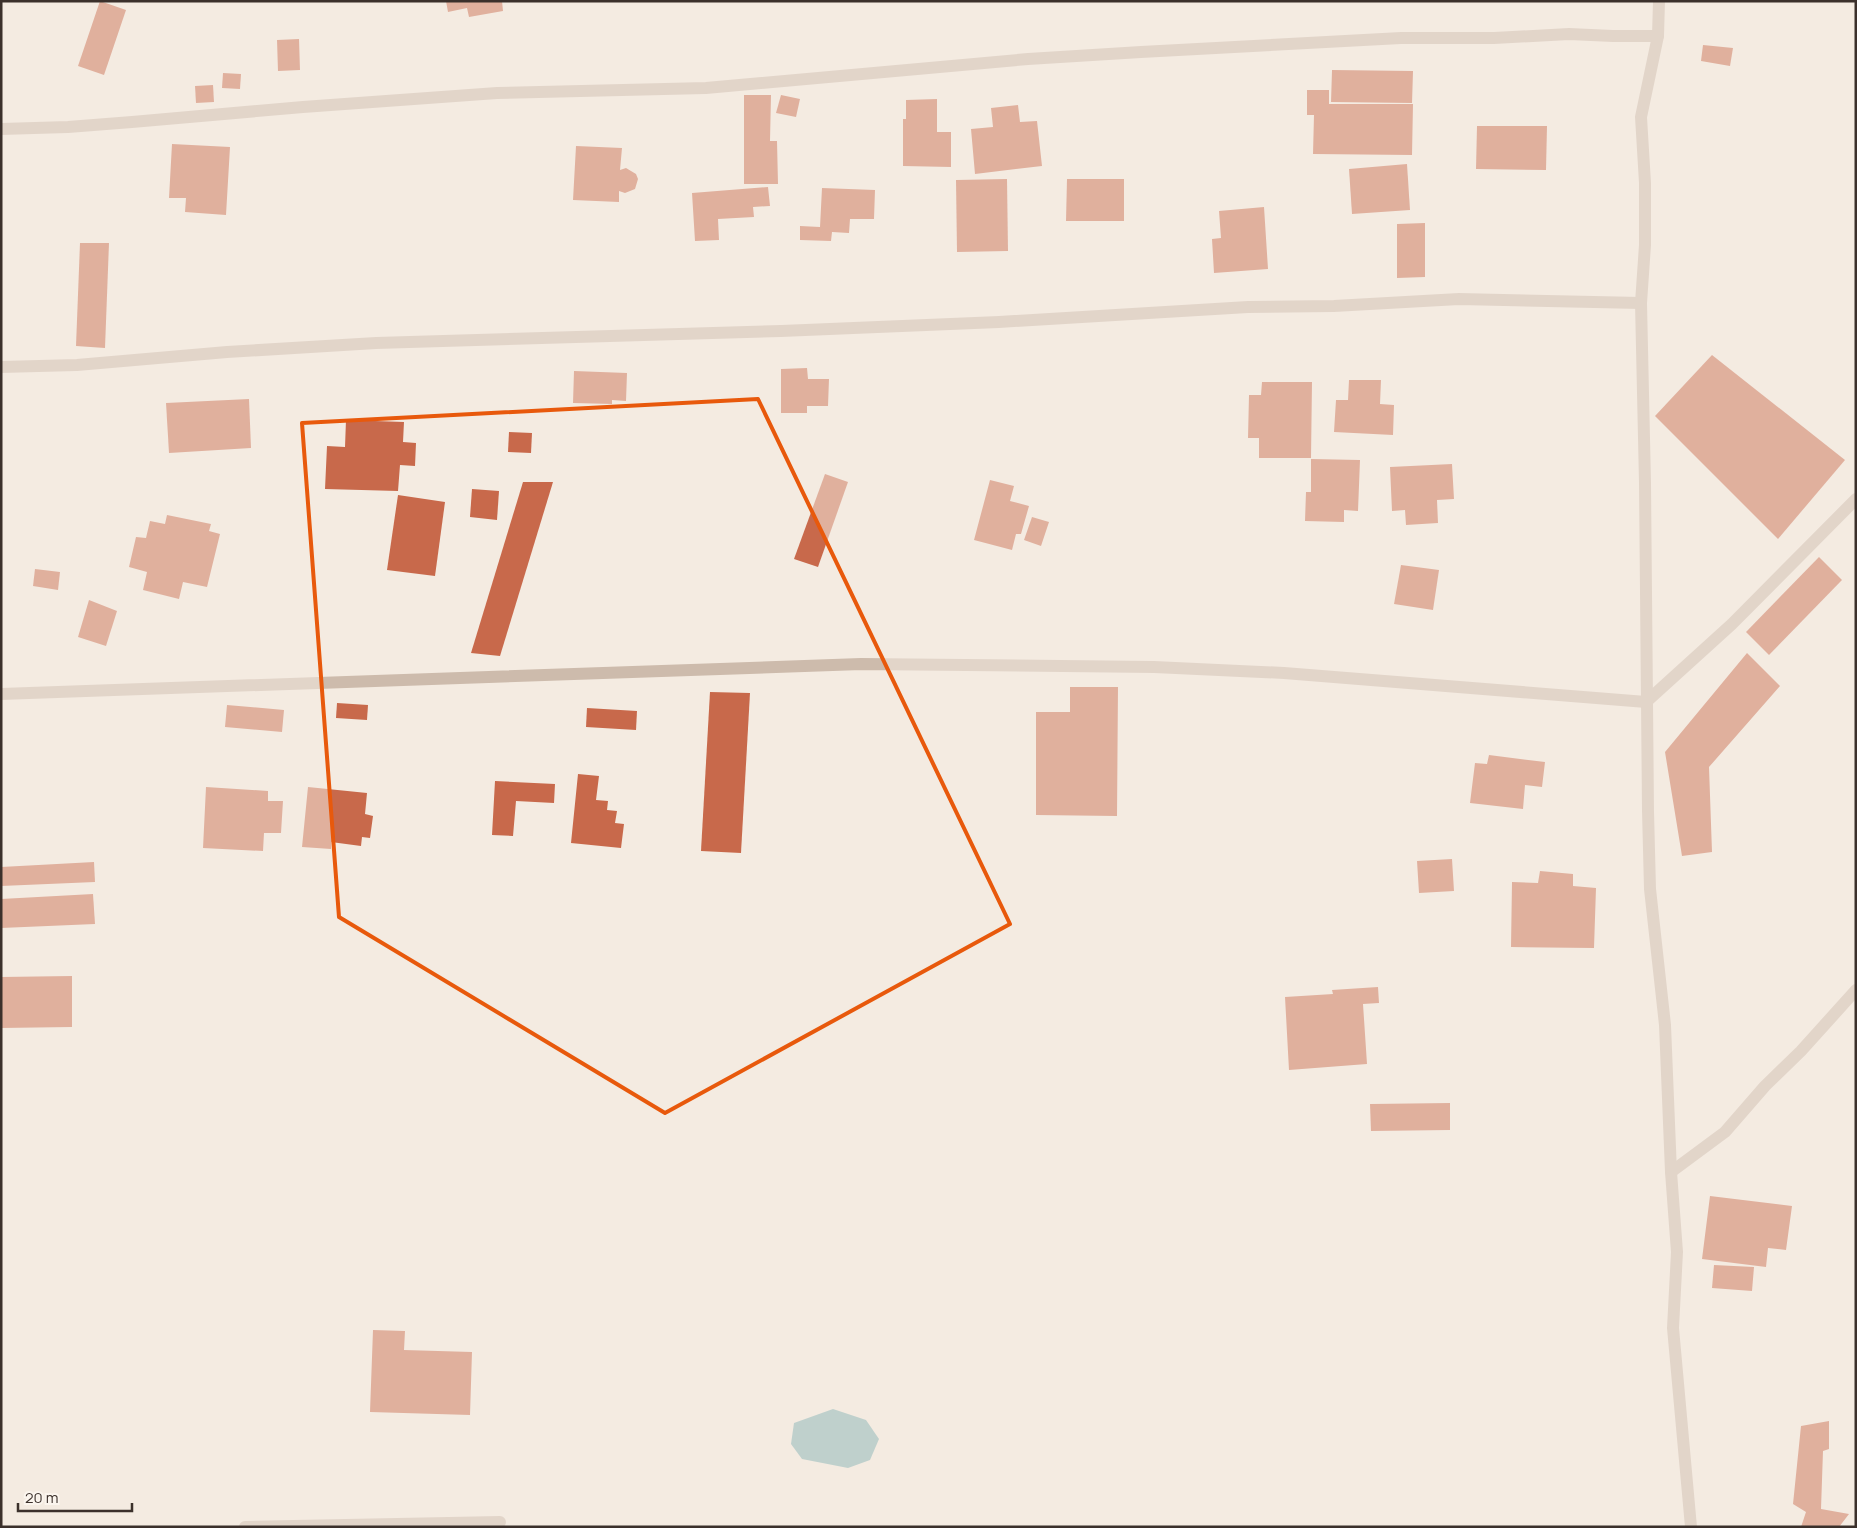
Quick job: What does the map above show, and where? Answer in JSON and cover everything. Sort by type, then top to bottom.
[{"type":"street","points":[[1659,1],[1658,36],[1641,117],[1645,183],[1645,245],[1641,303],[1645,493],[1646,702],[1650,889],[1665,1024],[1671,1172],[1677,1252],[1672,1328],[1691,1527]]},
{"type":"street","points":[[1,129],[114,124],[293,108],[497,93],[706,88],[1028,59],[1132,53],[1401,38],[1494,38],[1569,34],[1658,36]]},
{"type":"street","points":[[1,368],[77,365],[227,352],[376,344],[790,331],[1018,321],[1248,307],[1334,306],[1459,299],[1641,303]]},
{"type":"street","points":[[1,694],[861,664],[1154,667],[1264,672],[1646,702],[1732,624],[1856,499]]},
{"type":"street","points":[[1671,1172],[1725,1132],[1765,1086],[1856,990]]},
{"type":"street","points":[[245,1527],[500,1522]]},
{"type":"highlighted area","points":[[758,399],[1010,924],[665,1113],[339,917],[302,423]]},
{"type":"water","points":[[833,1409],[866,1420],[879,1439],[870,1460],[848,1468],[802,1459],[791,1444],[794,1423]]},
{"type":"building","points":[[100,1],[126,10],[104,75],[78,66]]},
{"type":"building","points":[[446,1],[502,1],[503,11],[469,17],[467,8],[448,12]]},
{"type":"building","points":[[299,39],[300,70],[278,71],[277,40]]},
{"type":"building","points":[[1703,45],[1733,48],[1730,66],[1701,61]]},
{"type":"building","points":[[1332,70],[1413,71],[1412,103],[1331,102]]},
{"type":"building","points":[[223,73],[241,74],[240,89],[222,88]]},
{"type":"building","points":[[213,85],[214,102],[196,103],[195,86]]},
{"type":"building","points":[[1307,90],[1329,90],[1329,104],[1413,104],[1412,155],[1313,154],[1314,115],[1307,115]]},
{"type":"building","points":[[744,95],[771,95],[770,141],[777,141],[778,184],[744,184]]},
{"type":"building","points":[[781,95],[800,99],[796,117],[776,113]]},
{"type":"building","points":[[937,99],[937,132],[951,132],[951,167],[903,166],[903,119],[906,119],[906,100]]},
{"type":"building","points":[[1018,105],[1020,122],[1037,121],[1042,166],[975,174],[971,129],[993,127],[991,108]]},
{"type":"building","points":[[1477,126],[1547,126],[1546,170],[1476,169]]},
{"type":"building","points":[[172,144],[230,147],[226,215],[185,212],[186,198],[169,198]]},
{"type":"building","points":[[576,146],[622,148],[620,170],[626,168],[636,174],[638,179],[635,189],[625,193],[619,191],[619,202],[573,200]]},
{"type":"building","points":[[1407,164],[1410,210],[1352,214],[1349,169]]},
{"type":"building","points":[[1007,179],[1008,251],[957,252],[956,180]]},
{"type":"building","points":[[1067,179],[1124,179],[1124,221],[1066,221]]},
{"type":"building","points":[[768,187],[770,206],[753,207],[754,217],[718,219],[719,240],[695,241],[692,193]]},
{"type":"building","points":[[822,188],[875,190],[874,219],[850,219],[849,233],[832,232],[831,241],[800,240],[800,226],[820,227]]},
{"type":"building","points":[[1264,207],[1268,269],[1214,273],[1212,239],[1221,238],[1219,211]]},
{"type":"building","points":[[1425,223],[1425,277],[1397,278],[1397,224]]},
{"type":"building","points":[[80,243],[109,243],[105,348],[76,346]]},
{"type":"building","points":[[1712,355],[1845,460],[1778,539],[1655,416]]},
{"type":"building","points":[[807,368],[808,379],[829,379],[828,406],[807,406],[807,413],[781,413],[781,369]]},
{"type":"building","points":[[574,371],[627,373],[626,401],[612,400],[612,404],[573,403]]},
{"type":"building","points":[[1349,380],[1381,380],[1380,404],[1394,405],[1393,435],[1334,432],[1336,400],[1348,400]]},
{"type":"building","points":[[1262,382],[1312,382],[1311,458],[1259,458],[1259,438],[1248,438],[1249,395],[1261,395]]},
{"type":"building","points":[[249,399],[251,448],[169,453],[166,403]]},
{"type":"building","points":[[346,420],[404,422],[403,442],[416,443],[415,466],[400,465],[398,491],[325,489],[327,446],[345,447]]},
{"type":"building","points":[[509,432],[532,433],[531,453],[508,452]]},
{"type":"building","points":[[1311,459],[1360,460],[1358,511],[1344,510],[1344,522],[1305,521],[1306,492],[1311,492]]},
{"type":"building","points":[[1452,464],[1454,499],[1437,500],[1438,523],[1406,525],[1405,510],[1392,511],[1390,467]]},
{"type":"building","points":[[825,474],[848,482],[818,567],[794,559]]},
{"type":"building","points":[[990,480],[1014,486],[1010,501],[1029,506],[1021,534],[1016,534],[1012,550],[974,540]]},
{"type":"building","points":[[523,482],[553,482],[500,656],[471,653]]},
{"type":"building","points":[[472,489],[499,491],[497,520],[470,517]]},
{"type":"building","points":[[398,495],[445,502],[435,576],[387,570]]},
{"type":"building","points":[[167,515],[211,524],[209,531],[220,534],[207,587],[183,582],[179,599],[143,590],[147,572],[129,567],[136,537],[146,538],[150,521],[165,524]]},
{"type":"building","points":[[1032,517],[1049,522],[1041,546],[1024,540]]},
{"type":"building","points":[[1819,557],[1842,580],[1769,655],[1746,632]]},
{"type":"building","points":[[1401,565],[1439,570],[1433,610],[1394,604]]},
{"type":"building","points":[[35,569],[60,572],[58,590],[33,586]]},
{"type":"building","points":[[89,600],[117,611],[106,646],[78,637]]},
{"type":"building","points":[[1747,653],[1780,686],[1709,767],[1712,852],[1682,856],[1665,752]]},
{"type":"building","points":[[1070,687],[1118,687],[1117,816],[1036,815],[1036,712],[1070,712]]},
{"type":"building","points":[[710,692],[750,693],[741,853],[701,851]]},
{"type":"building","points":[[337,703],[368,705],[367,720],[336,718]]},
{"type":"building","points":[[227,705],[284,710],[282,732],[225,727]]},
{"type":"building","points":[[587,708],[637,711],[636,730],[586,727]]},
{"type":"building","points":[[1489,755],[1545,762],[1542,787],[1525,785],[1523,809],[1470,803],[1475,763],[1487,764]]},
{"type":"building","points":[[578,774],[599,776],[596,800],[608,801],[607,810],[617,811],[615,823],[624,824],[621,848],[571,843]]},
{"type":"building","points":[[495,781],[555,784],[554,803],[516,801],[513,836],[492,835]]},
{"type":"building","points":[[206,787],[268,791],[268,801],[283,801],[281,833],[264,833],[263,851],[203,848]]},
{"type":"building","points":[[308,787],[367,793],[365,814],[373,816],[370,838],[362,837],[361,846],[331,842],[331,849],[302,847]]},
{"type":"building","points":[[1452,859],[1454,891],[1419,893],[1417,861]]},
{"type":"building","points":[[94,862],[95,882],[1,886],[1,867]]},
{"type":"building","points":[[1540,871],[1573,874],[1573,886],[1596,888],[1594,948],[1511,947],[1512,882],[1538,883]]},
{"type":"building","points":[[93,894],[95,924],[1,928],[1,899]]},
{"type":"building","points":[[72,976],[72,1027],[1,1028],[1,977]]},
{"type":"building","points":[[1378,987],[1379,1003],[1363,1004],[1367,1064],[1289,1070],[1285,997],[1333,994],[1332,990]]},
{"type":"building","points":[[1450,1103],[1450,1130],[1371,1131],[1370,1104]]},
{"type":"building","points":[[1710,1196],[1792,1206],[1786,1250],[1768,1248],[1766,1267],[1702,1259]]},
{"type":"building","points":[[1714,1265],[1754,1267],[1752,1291],[1712,1288]]},
{"type":"building","points":[[373,1330],[405,1331],[404,1350],[472,1352],[470,1415],[370,1412]]},
{"type":"building","points":[[1829,1421],[1829,1449],[1823,1451],[1821,1509],[1849,1514],[1839,1527],[1801,1527],[1806,1512],[1793,1504],[1801,1426]]}]
